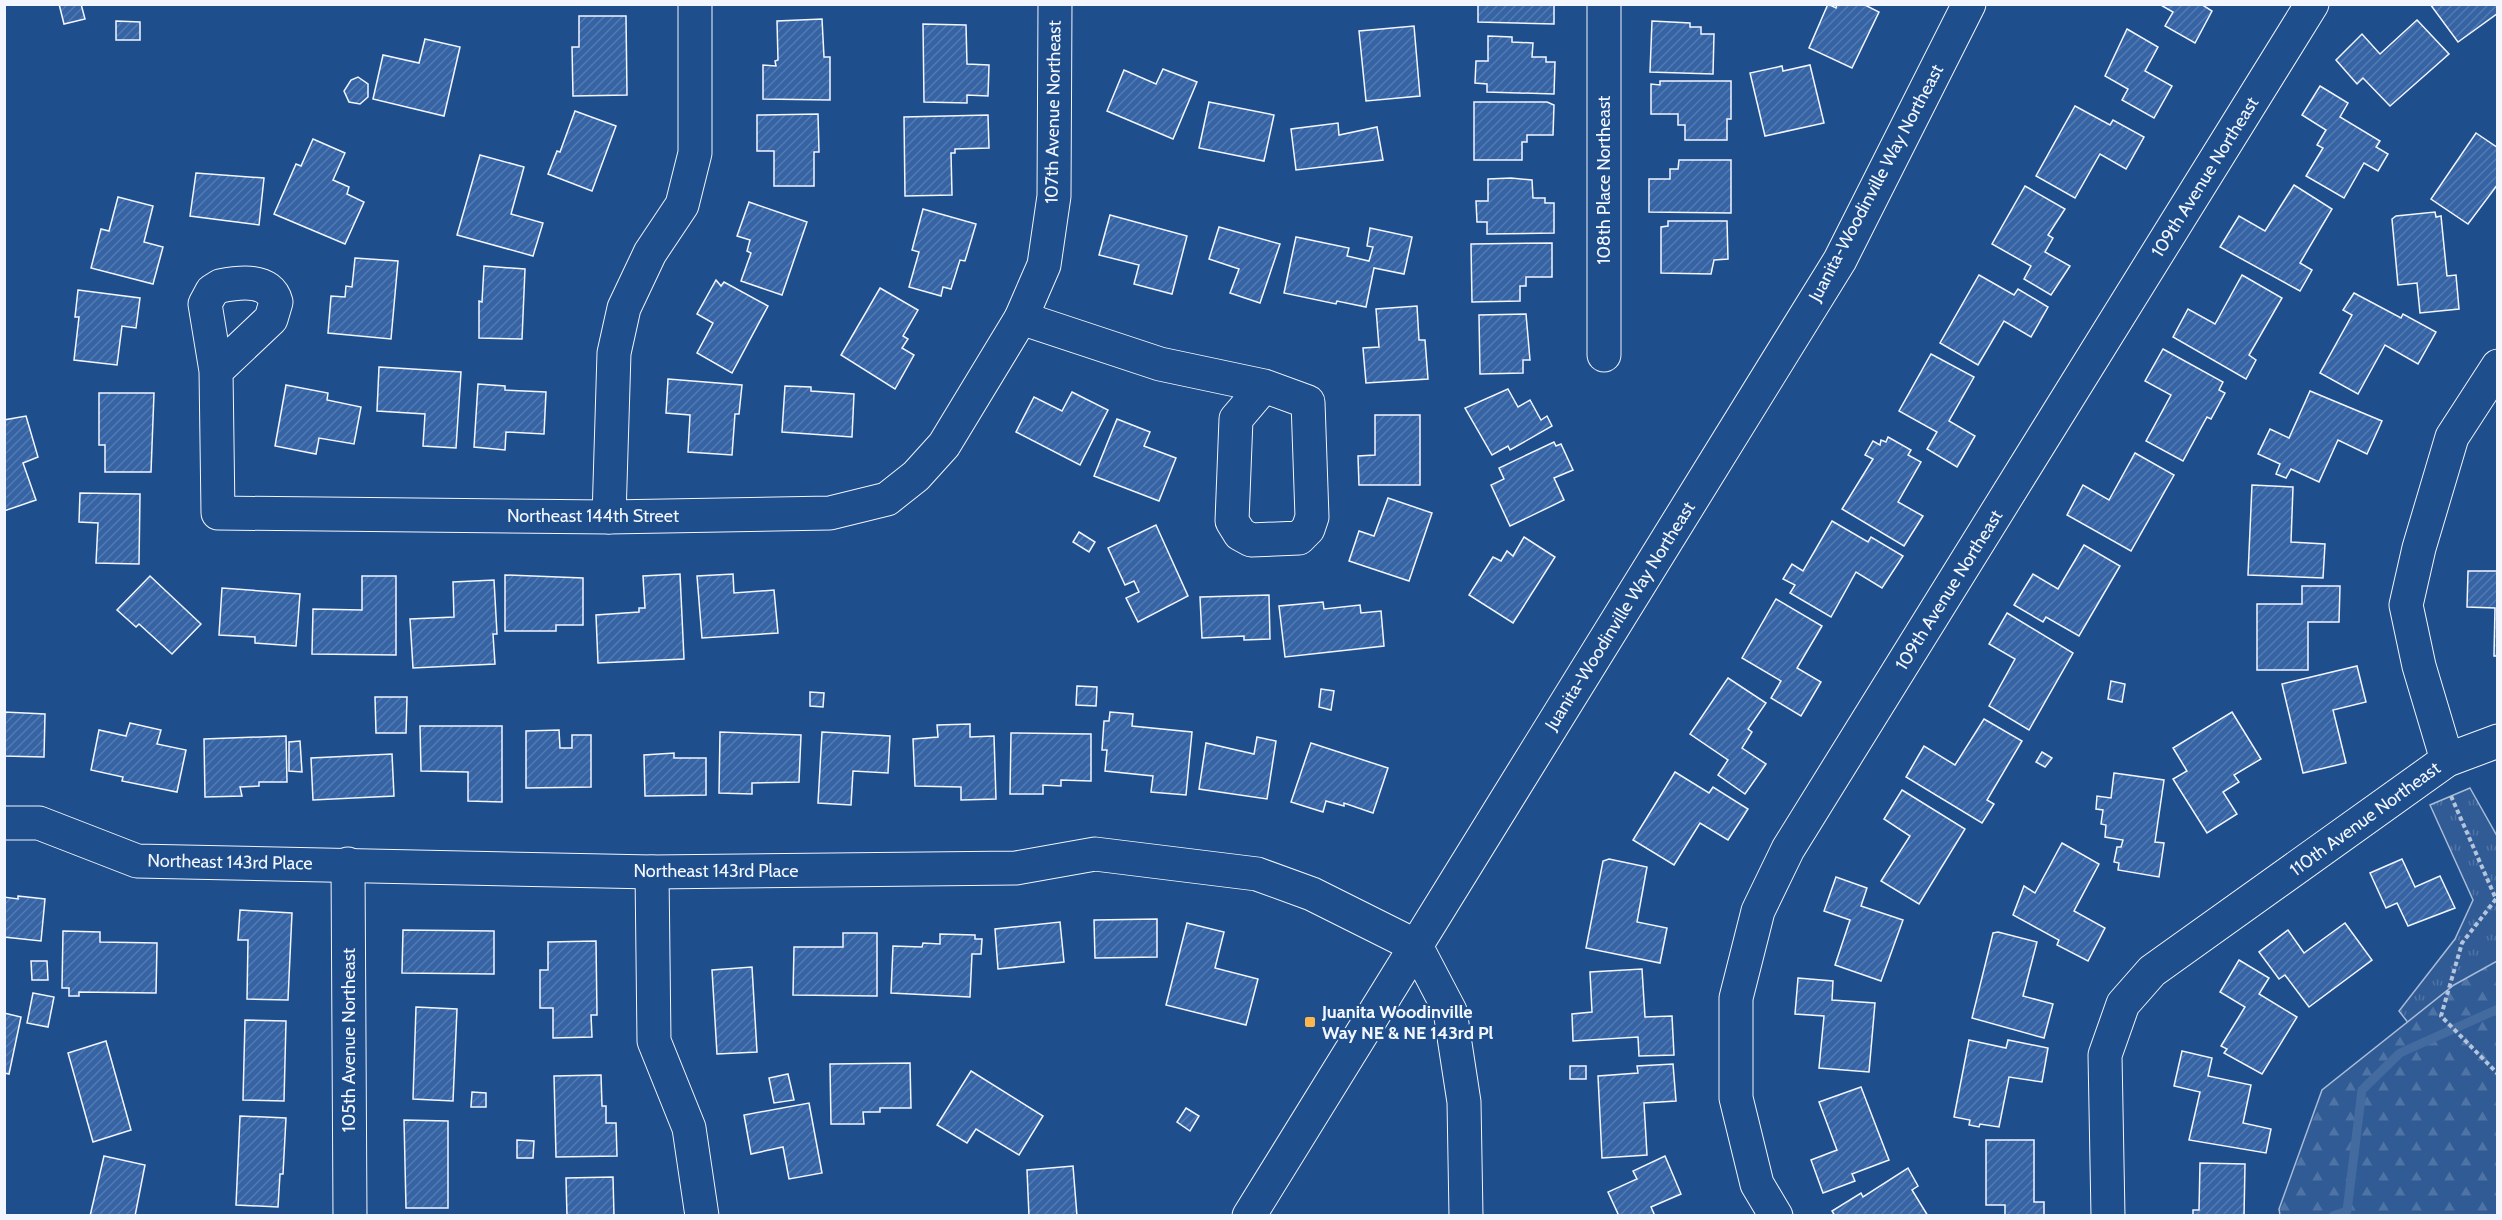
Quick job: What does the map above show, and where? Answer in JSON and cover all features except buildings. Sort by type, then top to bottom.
[{"type":"street","points":[[609,517],[614,353],[624,308],[650,253],[682,205],[695,153],[695,4]]},
{"type":"street","name":"107th Avenue Northeast","points":[[944,445],[1021,318],[1044,265],[1054,196],[1055,4]]},
{"type":"street","name":"108th Place Northeast","points":[[1604,4],[1604,356]]},
{"type":"street","name":"Juanita-Woodinville Way Northeast","points":[[1249,1215],[1840,260],[1969,4]]},
{"type":"street","name":"109th Avenue Northeast","points":[[1776,1215],[1757,1184],[1736,1098],[1736,998],[1758,911],[1788,849],[2312,4]]},
{"type":"street","points":[[1021,318],[1160,364],[1264,386]]},
{"type":"street","name":"110th Avenue Northeast","points":[[2108,1215],[2105,1055],[2123,1004],[2152,971],[2447,760],[2419,666],[2406,605],[2419,548],[2452,437],[2498,366]]},
{"type":"street","name":"Northeast 144th Street","points":[[216,371],[218,513],[609,517],[830,513],[887,499],[916,476],[944,445]]},
{"type":"street","points":[[2447,760],[2498,741]]},
{"type":"street","name":"Northeast 143rd Place","points":[[4,823],[39,823],[137,861],[652,872],[1016,868],[1095,854],[1257,874],[1312,894],[1416,946]]},
{"type":"street","name":"105th Avenue Northeast","points":[[348,864],[350,1215]]},
{"type":"street","points":[[652,872],[654,1041],[689,1128],[702,1215]]},
{"type":"street","points":[[1416,946],[1450,1011],[1464,1102],[1466,1215]]},
{"type":"path","points":[[2447,760],[2450,793],[2496,899],[2462,943],[2440,1016],[2497,1074]]},
{"type":"green space","points":[[2470,788],[2497,836],[2497,1137],[2399,1011],[2455,939],[2473,900],[2430,805]]},
{"type":"green space","points":[[2497,961],[2497,1215],[2280,1215],[2279,1209],[2322,1090],[2454,985]]},
{"type":"waterway","points":[[2333,1216],[2347,1211],[2362,1090],[2400,1053],[2498,1009]]},
{"type":"place","name":"Juanita Woodinville Way NE & NE 143rd Pl","points":[[1310,1022]]}]
